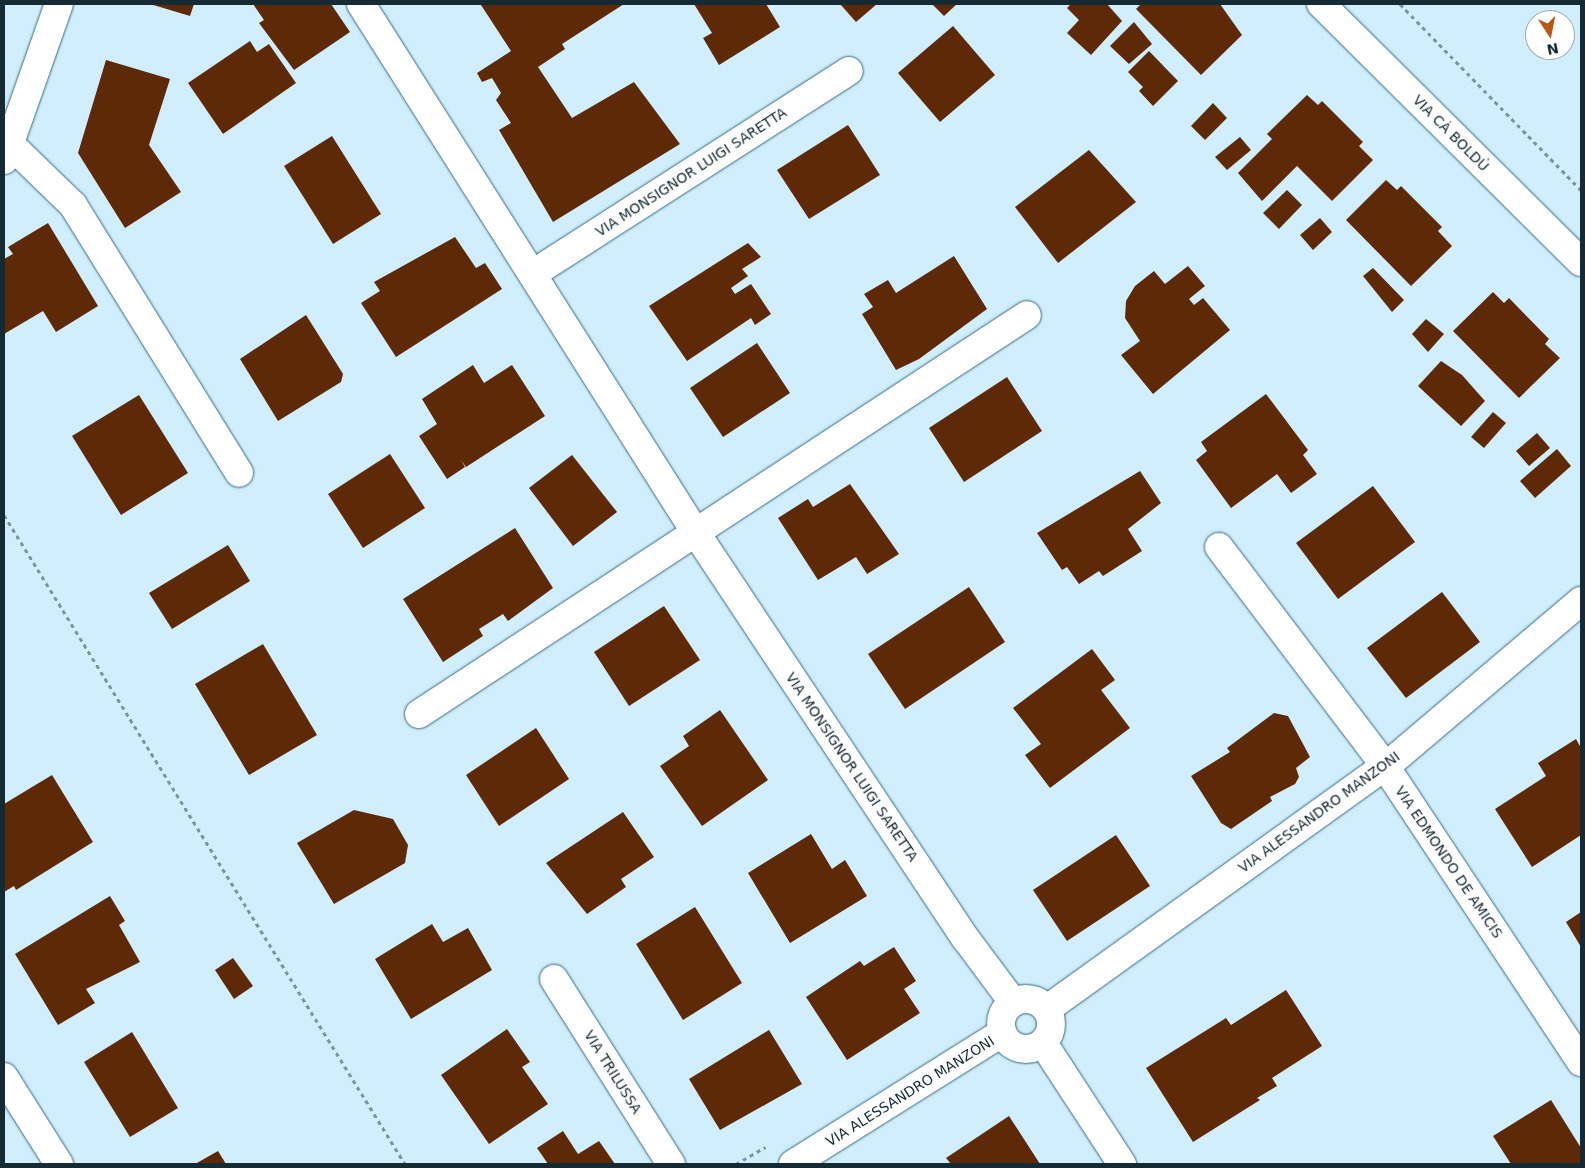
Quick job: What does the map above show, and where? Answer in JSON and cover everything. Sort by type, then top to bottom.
[{"type":"street","name":"VIA MONSIGNOR LUIGI SARETTA","points":[[361,4],[534,273],[694,530],[961,931],[1013,1002]]},
{"type":"street","name":"VIA CÀ BOLDÙ","points":[[1321,4],[1581,262]]},
{"type":"street","points":[[57,10],[7,152],[73,205],[240,473]]},
{"type":"street","name":"VIA MONSIGNOR LUIGI SARETTA","points":[[534,273],[848,71]]},
{"type":"street","points":[[419,714],[694,530],[1027,315]]},
{"type":"street","name":"VIA EDMONDO DE AMICIS","points":[[1220,547],[1385,766],[1581,1062]]},
{"type":"street","name":"VIA ALESSANDRO MANZONI","points":[[1047,1009],[1385,766],[1581,601]]},
{"type":"street","name":"VIA TRILUSSA","points":[[554,979],[671,1164]]},
{"type":"street","points":[[1028,998],[1047,1009],[1051,1031],[1043,1043],[1020,1049],[1002,1034],[1001,1019],[1013,1002],[1028,998]]},
{"type":"street","name":"VIA ALESSANDRO MANZONI","points":[[793,1164],[1002,1034]]},
{"type":"street","points":[[1043,1043],[1122,1164]]},
{"type":"street","points":[[4,1077],[59,1164]]},
{"type":"path","points":[[1400,4],[1581,190]]},
{"type":"path","points":[[4,515],[405,1164]]},
{"type":"building","points":[[150,4],[194,4],[190,16]]},
{"type":"building","points":[[253,4],[331,4],[350,32],[294,70],[259,23],[264,20]]},
{"type":"building","points":[[624,4],[562,44],[565,49],[538,67],[572,118],[634,82],[680,144],[553,222],[499,130],[511,123],[496,100],[501,93],[492,78],[482,82],[477,73],[511,51],[481,5]]},
{"type":"building","points":[[694,4],[766,4],[780,27],[719,65],[703,38],[712,33]]},
{"type":"building","points":[[840,4],[877,4],[856,22]]},
{"type":"building","points":[[932,4],[957,4],[944,16]]},
{"type":"building","points":[[1071,4],[1107,4],[1122,21],[1091,55],[1067,33],[1079,20],[1067,8]]},
{"type":"building","points":[[1141,4],[1220,4],[1242,35],[1201,75],[1136,9]]},
{"type":"building","points":[[1134,22],[1152,44],[1129,64],[1110,46]]},
{"type":"building","points":[[953,26],[995,75],[940,122],[898,73]]},
{"type":"building","points":[[250,41],[257,52],[269,44],[296,83],[223,134],[188,83]]},
{"type":"building","points":[[1149,51],[1178,81],[1153,106],[1139,91],[1143,87],[1128,72]]},
{"type":"building","points":[[106,60],[170,79],[149,145],[181,192],[125,228],[78,153]]},
{"type":"building","points":[[1307,95],[1318,105],[1322,101],[1363,142],[1359,146],[1373,160],[1332,201],[1297,166],[1262,201],[1238,173],[1272,139],[1267,134]]},
{"type":"building","points":[[1213,103],[1227,118],[1205,140],[1191,126]]},
{"type":"building","points":[[848,125],[880,175],[809,219],[777,170]]},
{"type":"building","points":[[332,136],[381,214],[333,244],[284,166]]},
{"type":"building","points":[[1240,137],[1251,150],[1227,170],[1215,157]]},
{"type":"building","points":[[1089,150],[1136,202],[1058,263],[1015,207]]},
{"type":"building","points":[[1386,180],[1397,190],[1401,186],[1442,227],[1438,231],[1452,246],[1411,286],[1346,220]]},
{"type":"building","points":[[1287,190],[1302,205],[1279,229],[1263,213]]},
{"type":"building","points":[[1320,218],[1332,232],[1313,250],[1300,235]]},
{"type":"building","points":[[48,223],[98,306],[56,332],[43,311],[4,334],[4,259],[13,254],[8,247]]},
{"type":"building","points":[[455,237],[476,268],[485,263],[502,289],[396,357],[361,303],[380,291],[374,282]]},
{"type":"building","points":[[748,243],[761,257],[742,269],[748,276],[731,288],[735,294],[751,284],[771,314],[755,325],[751,318],[687,361],[649,306]]},
{"type":"building","points":[[954,256],[987,309],[919,359],[896,370],[862,314],[873,307],[864,294],[888,280],[896,293]]},
{"type":"building","points":[[1188,266],[1205,286],[1189,299],[1194,305],[1203,298],[1230,330],[1153,394],[1121,355],[1140,341],[1125,318],[1126,301],[1135,286],[1154,271],[1165,284]]},
{"type":"building","points":[[1373,268],[1404,300],[1392,312],[1363,276]]},
{"type":"building","points":[[1493,292],[1504,303],[1509,298],[1549,339],[1545,344],[1560,358],[1519,398],[1453,331]]},
{"type":"building","points":[[306,315],[343,374],[341,382],[278,421],[240,359]]},
{"type":"building","points":[[1426,319],[1444,334],[1428,352],[1412,334]]},
{"type":"building","points":[[757,343],[790,393],[723,437],[690,388]]},
{"type":"building","points":[[1441,361],[1462,375],[1485,401],[1461,426],[1418,386]]},
{"type":"building","points":[[473,365],[484,383],[512,365],[545,416],[466,467],[461,460],[465,467],[447,479],[419,436],[437,424],[422,399]]},
{"type":"building","points":[[1007,377],[1042,431],[964,482],[929,428]]},
{"type":"building","points":[[1266,394],[1308,450],[1303,455],[1317,474],[1291,493],[1277,474],[1231,508],[1196,460],[1207,451],[1201,442]]},
{"type":"building","points":[[139,395],[188,473],[121,515],[72,436]]},
{"type":"building","points":[[1493,412],[1506,423],[1484,448],[1471,437]]},
{"type":"building","points":[[1537,433],[1550,448],[1529,466],[1516,451]]},
{"type":"building","points":[[1557,449],[1571,466],[1535,498],[1520,481]]},
{"type":"building","points":[[390,454],[425,508],[363,548],[328,494]]},
{"type":"building","points":[[572,455],[617,512],[573,546],[529,488]]},
{"type":"building","points":[[1140,471],[1161,503],[1128,529],[1142,551],[1103,576],[1099,571],[1079,584],[1067,567],[1062,570],[1037,533]]},
{"type":"building","points":[[850,484],[899,554],[867,574],[856,557],[818,580],[778,518],[808,499],[813,507]]},
{"type":"building","points":[[1373,486],[1415,542],[1338,599],[1296,543]]},
{"type":"building","points":[[515,528],[553,588],[508,621],[503,614],[479,629],[483,636],[443,662],[403,599]]},
{"type":"building","points":[[228,545],[250,581],[172,629],[149,593]]},
{"type":"building","points":[[969,587],[1005,642],[905,709],[868,654]]},
{"type":"building","points":[[1442,592],[1480,642],[1406,698],[1367,648]]},
{"type":"building","points":[[664,606],[700,660],[629,706],[594,652]]},
{"type":"building","points":[[263,644],[317,735],[249,775],[195,684]]},
{"type":"building","points":[[1092,649],[1115,680],[1101,690],[1130,728],[1050,788],[1025,755],[1041,744],[1013,708]]},
{"type":"building","points":[[720,710],[768,780],[702,826],[660,766],[689,746],[683,736]]},
{"type":"building","points":[[1274,713],[1288,716],[1310,757],[1296,768],[1299,777],[1295,784],[1270,797],[1272,801],[1231,829],[1221,823],[1191,776],[1230,752],[1227,748]]},
{"type":"building","points":[[536,728],[569,779],[499,826],[466,775]]},
{"type":"building","points":[[1576,739],[1581,748],[1581,835],[1532,867],[1495,809],[1546,776],[1538,763]]},
{"type":"building","points":[[52,775],[93,842],[16,890],[14,886],[4,892],[4,804]]},
{"type":"building","points":[[354,810],[393,819],[408,845],[405,863],[334,904],[297,843]]},
{"type":"building","points":[[623,812],[654,857],[621,879],[626,887],[587,914],[546,863]]},
{"type":"building","points":[[811,834],[832,869],[845,860],[867,896],[790,943],[748,873]]},
{"type":"building","points":[[1116,835],[1150,886],[1067,941],[1033,890]]},
{"type":"building","points":[[110,896],[125,921],[119,925],[140,962],[86,989],[95,1003],[58,1025],[15,954]]},
{"type":"building","points":[[695,907],[742,983],[683,1020],[636,944]]},
{"type":"building","points":[[1581,912],[1581,947],[1566,922]]},
{"type":"building","points":[[432,924],[443,942],[468,928],[492,970],[411,1019],[375,959]]},
{"type":"building","points":[[894,947],[916,981],[904,989],[920,1013],[847,1060],[806,997],[860,961],[864,966]]},
{"type":"building","points":[[233,958],[253,986],[234,999],[215,970]]},
{"type":"building","points":[[1286,990],[1322,1046],[1272,1078],[1277,1086],[1257,1098],[1260,1100],[1193,1142],[1146,1068],[1226,1018],[1231,1025]]},
{"type":"building","points":[[507,1029],[530,1062],[522,1067],[548,1104],[489,1144],[441,1075]]},
{"type":"building","points":[[769,1030],[802,1084],[720,1130],[689,1079]]},
{"type":"building","points":[[132,1032],[178,1108],[130,1137],[84,1062]]},
{"type":"building","points":[[1551,1100],[1581,1148],[1581,1164],[1511,1164],[1493,1136]]},
{"type":"building","points":[[1009,1116],[1040,1164],[951,1164],[946,1158]]},
{"type":"building","points":[[563,1131],[578,1154],[599,1141],[615,1164],[548,1164],[537,1148]]},
{"type":"building","points":[[218,1151],[226,1164],[195,1164]]}]
